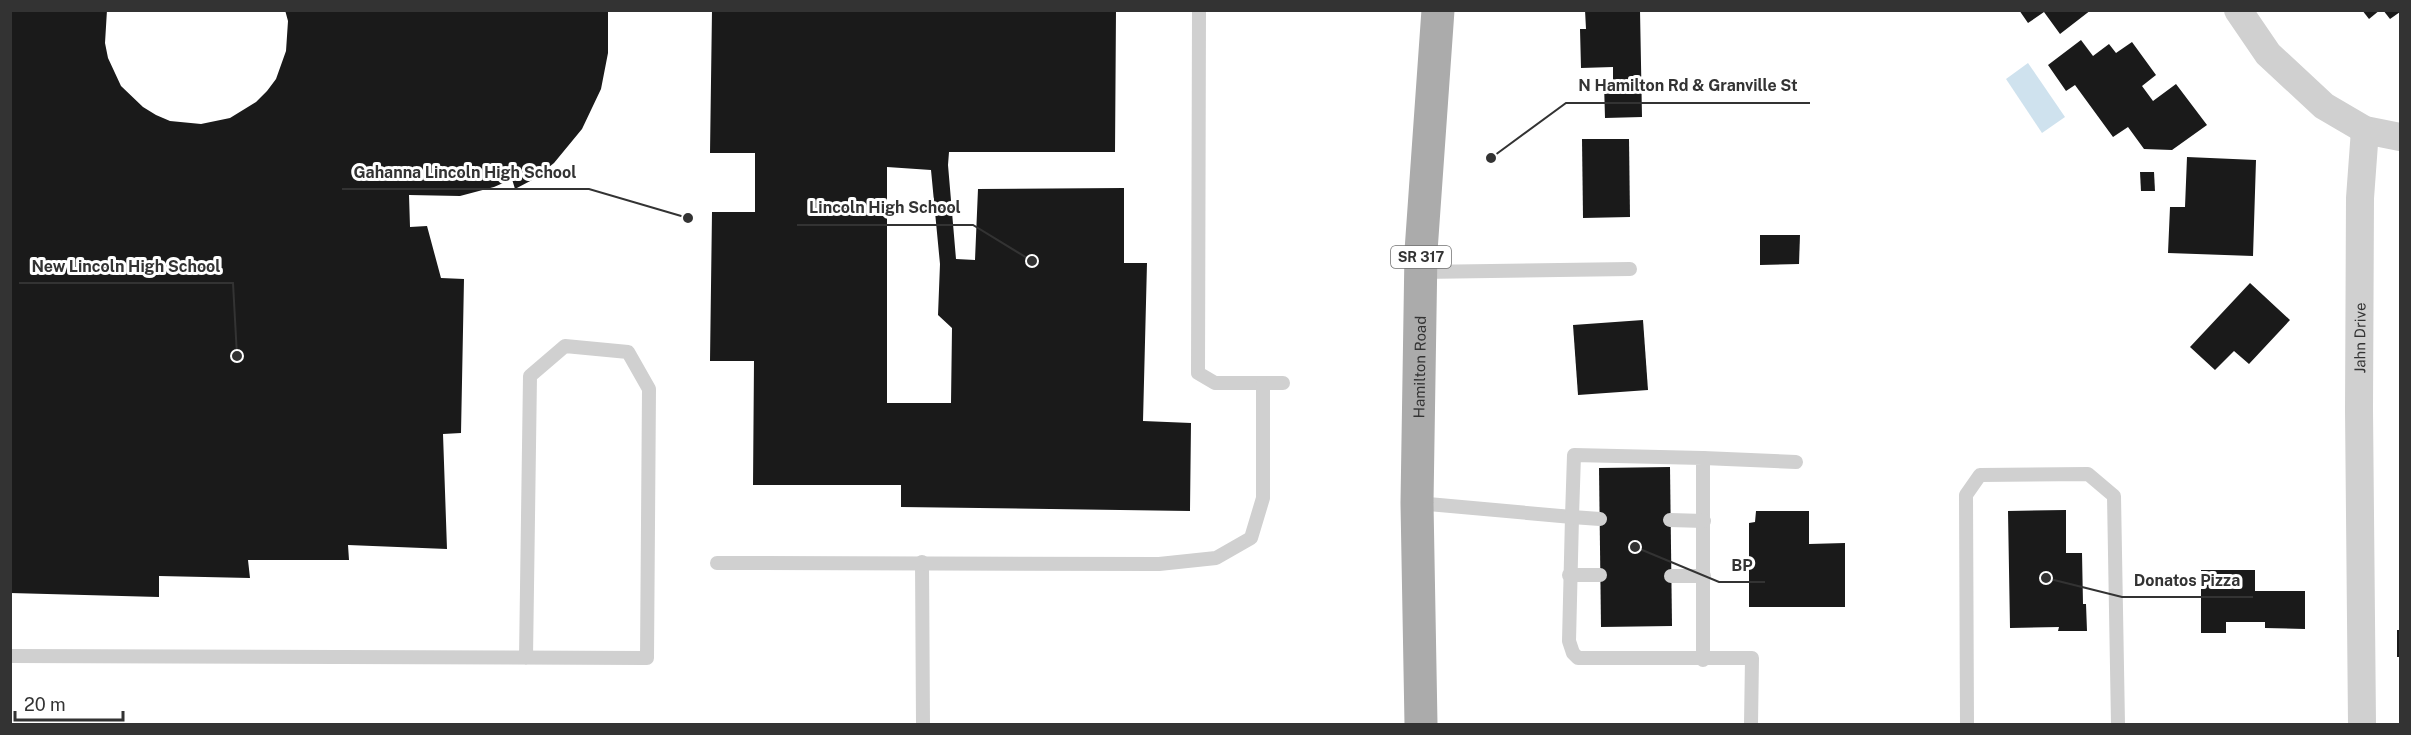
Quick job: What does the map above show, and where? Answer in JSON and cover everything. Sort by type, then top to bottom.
[{"type":"main road","name":"Hamilton Road","points":[[1420,724],[1417,503],[1421,272],[1438,10]]},
{"type":"street","points":[[2238,10],[2268,54],[2324,106],[2365,130],[2400,137]]},
{"type":"street","name":"Jahn Drive","points":[[2362,724],[2360,210],[2365,130]]},
{"type":"lane","points":[[1199,10],[1198,373],[1215,383],[1283,383]]},
{"type":"lane","points":[[1421,272],[1630,269]]},
{"type":"lane","points":[[10,656],[526,658],[647,658],[649,389],[628,352],[565,346],[530,376],[526,658]]},
{"type":"lane","points":[[717,563],[1159,564],[1216,558],[1251,538],[1263,498],[1263,383]]},
{"type":"lane","points":[[1751,724],[1752,658],[1703,660],[1578,658],[1573,653],[1569,641],[1569,575],[1574,455],[1796,462]]},
{"type":"lane","points":[[1703,458],[1703,660]]},
{"type":"lane","points":[[1967,724],[1966,495],[1980,475],[2088,474],[2114,496],[2118,724]]},
{"type":"lane","points":[[1417,503],[1600,519]]},
{"type":"lane","points":[[1670,520],[1704,521]]},
{"type":"lane","points":[[922,562],[923,724]]},
{"type":"lane","points":[[1569,575],[1600,575]]},
{"type":"lane","points":[[1671,576],[1704,576]]},
{"type":"water","points":[[2028,63],[2065,117],[2042,133],[2006,79]]},
{"type":"building","points":[[10,10],[107,10],[105,43],[108,58],[121,86],[143,107],[156,115],[170,121],[201,124],[230,118],[256,102],[276,79],[286,51],[288,21],[285,10],[608,10],[608,53],[601,89],[582,129],[554,163],[534,179],[515,189],[512,179],[494,187],[460,196],[409,195],[410,227],[427,226],[441,278],[464,279],[461,433],[443,434],[447,549],[348,545],[349,560],[248,560],[250,578],[159,576],[159,597],[10,593]]},
{"type":"building","points":[[712,10],[1116,10],[1115,152],[949,152],[948,165],[956,259],[975,260],[978,189],[1124,188],[1124,263],[1147,263],[1143,421],[1191,423],[1190,511],[901,507],[901,485],[753,485],[754,361],[710,361],[712,212],[755,212],[755,153],[710,153]],"holes":[[[887,167],[931,170],[940,264],[938,315],[952,328],[951,403],[887,403]]]},
{"type":"building","points":[[1585,10],[1640,10],[1642,117],[1605,118],[1604,83],[1613,83],[1613,67],[1581,68],[1580,29],[1586,29]]},
{"type":"building","points":[[2019,10],[2091,10],[2060,34],[2044,12],[2028,23]]},
{"type":"building","points":[[2362,10],[2380,10],[2369,19]]},
{"type":"building","points":[[2383,10],[2400,10],[2400,12],[2390,19]]},
{"type":"building","points":[[2081,40],[2093,56],[2109,44],[2116,53],[2132,42],[2156,75],[2142,86],[2153,101],[2176,84],[2207,125],[2172,150],[2144,149],[2128,127],[2113,137],[2075,85],[2066,91],[2048,65]]},
{"type":"building","points":[[1582,139],[1629,139],[1630,217],[1583,218]]},
{"type":"building","points":[[2187,157],[2256,160],[2253,256],[2168,253],[2170,207],[2185,207]]},
{"type":"building","points":[[2140,172],[2154,172],[2155,191],[2141,191]]},
{"type":"building","points":[[1760,235],[1800,235],[1799,264],[1760,265]]},
{"type":"building","points":[[2250,283],[2290,320],[2249,364],[2234,351],[2215,370],[2190,347]]},
{"type":"building","points":[[1643,320],[1648,390],[1578,395],[1573,325]]},
{"type":"building","points":[[1670,467],[1672,626],[1601,627],[1599,468]]},
{"type":"building","points":[[2066,510],[2066,553],[2082,553],[2083,604],[2086,604],[2087,631],[2058,631],[2059,627],[2010,628],[2008,511]]},
{"type":"building","points":[[1756,511],[1809,511],[1809,544],[1845,543],[1845,607],[1749,607],[1749,523],[1755,522]]},
{"type":"building","points":[[2201,570],[2255,570],[2255,591],[2305,591],[2305,629],[2265,628],[2265,622],[2226,622],[2226,633],[2201,633]]},
{"type":"building","points":[[2397,630],[2400,630],[2400,657],[2397,657]]},
{"type":"place","name":"N Hamilton Rd & Granville St","points":[[1491,158]]},
{"type":"place","name":"Gahanna Lincoln High School","points":[[688,218]]},
{"type":"place","name":"Lincoln High School","points":[[1032,261]]},
{"type":"place","name":"New Lincoln High School","points":[[237,356]]},
{"type":"place","name":"BP","points":[[1635,547]]},
{"type":"place","name":"Donatos Pizza","points":[[2046,578]]}]
